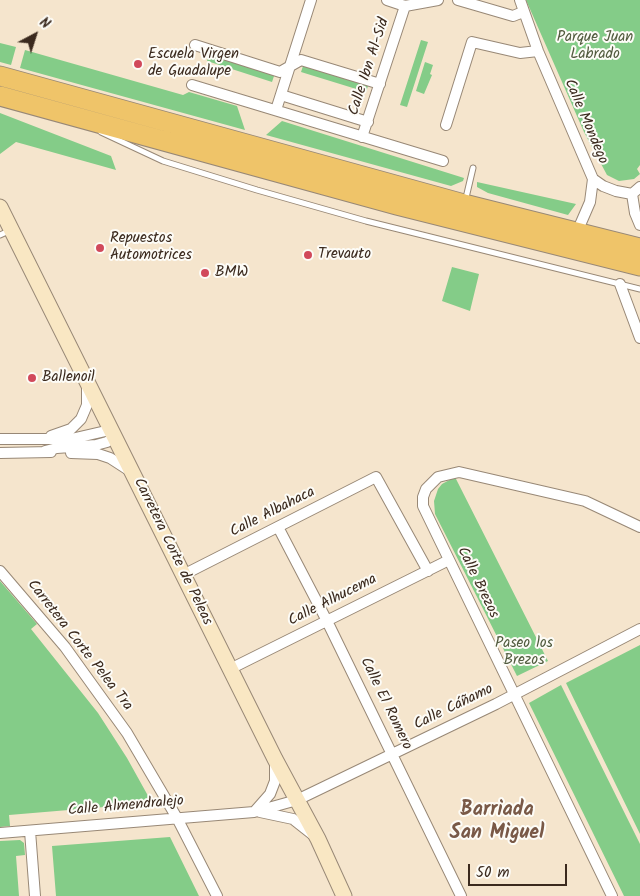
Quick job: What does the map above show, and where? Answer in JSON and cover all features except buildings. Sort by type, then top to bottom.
[{"type":"highway","points":[[0,76],[464,204],[640,248]]},
{"type":"highway","points":[[0,96],[397,205],[640,266]]},
{"type":"street","points":[[276,110],[311,0]]},
{"type":"street","points":[[387,0],[405,6],[438,0]]},
{"type":"street","points":[[458,0],[513,16],[524,12]]},
{"type":"street","name":"Calle Mondego","points":[[520,0],[538,51],[593,178],[590,202],[577,232]]},
{"type":"street","name":"Calle Ibn Al-Sid","points":[[362,137],[405,6]]},
{"type":"street","points":[[446,125],[472,42],[520,53],[538,51]]},
{"type":"street","points":[[195,45],[280,72],[301,60],[380,84]]},
{"type":"street","points":[[192,85],[444,161]]},
{"type":"street","points":[[281,95],[368,122]]},
{"type":"street","points":[[593,178],[603,186],[616,191]]},
{"type":"street","points":[[590,202],[602,194],[616,191],[636,191],[635,213],[640,225]]},
{"type":"street","name":"Carretera Corte de Peleas","points":[[0,207],[6,232],[86,379],[230,670],[318,839],[344,896]]},
{"type":"street","points":[[620,284],[638,323],[640,338]]},
{"type":"street","points":[[45,438],[71,429],[81,419],[88,395],[86,379]]},
{"type":"street","points":[[0,439],[71,439],[110,430],[114,437],[107,442],[96,445],[57,448],[45,451]]},
{"type":"street","points":[[0,453],[45,451],[98,454],[121,463],[133,474]]},
{"type":"street","name":"Calle Brezos","points":[[612,896],[423,506],[426,489],[438,477],[447,473],[459,472],[584,501],[640,527]]},
{"type":"street","name":"Calle Albahaca","points":[[183,575],[376,478],[428,571]]},
{"type":"street","name":"Calle El Romero","points":[[278,527],[328,621],[461,896]]},
{"type":"street","name":"Calle Alhucema","points":[[230,670],[449,560]]},
{"type":"street","name":"Carretera Corte Pelea Tra","points":[[0,571],[65,647],[104,699],[132,741],[177,818],[217,896]]},
{"type":"street","points":[[515,694],[640,629]]},
{"type":"street","name":"Calle Cáñamo","points":[[299,804],[392,754],[515,694]]},
{"type":"street","points":[[254,812],[265,802],[275,781],[275,759]]},
{"type":"street","name":"Calle Almendralejo","points":[[0,833],[254,812],[299,804]]},
{"type":"street","name":"Calle Almendralejo","points":[[275,814],[299,804]]},
{"type":"street","name":"Calle Almendralejo","points":[[254,812],[294,818],[318,839]]},
{"type":"street","points":[[30,831],[35,896]]},
{"type":"lane","points":[[69,115],[130,148],[163,161],[256,190],[366,221],[640,289]]},
{"type":"lane","points":[[464,204],[473,168]]},
{"type":"green space","name":"Parque Juan Labrado","points":[[526,0],[640,0],[640,165],[637,169],[640,174],[634,179],[619,181],[607,175],[584,132]]},
{"type":"green space","points":[[421,40],[428,42],[407,107],[400,105]]},
{"type":"green space","points":[[0,43],[16,47],[11,65],[0,62]]},
{"type":"green space","points":[[25,50],[183,95],[189,92],[237,106],[245,130],[20,68]]},
{"type":"green space","points":[[210,52],[275,73],[272,82],[207,61]]},
{"type":"green space","points":[[425,62],[433,65],[430,74],[432,75],[424,94],[416,91]]},
{"type":"green space","points":[[304,63],[369,83],[366,92],[301,72]]},
{"type":"green space","points":[[0,113],[111,156],[116,170],[16,142],[0,154]]},
{"type":"green space","points":[[282,121],[464,178],[463,181],[451,186],[266,135]]},
{"type":"green space","points":[[477,182],[576,204],[568,215],[488,193],[477,187]]},
{"type":"green space","points":[[452,267],[479,274],[470,311],[442,301]]},
{"type":"green space","name":"Paseo los Brezos","points":[[455,477],[548,661],[517,676],[435,514],[434,501],[438,489],[442,484]]},
{"type":"green space","points":[[0,581],[37,624],[31,629],[98,713],[127,758],[152,803],[9,815],[10,826],[0,827]]},
{"type":"green space","points":[[640,645],[640,834],[566,683]]},
{"type":"green space","name":"Paseo los Brezos","points":[[561,685],[640,844],[640,896],[624,896],[529,703]]},
{"type":"green space","points":[[170,837],[199,896],[56,896],[52,846]]},
{"type":"green space","points":[[20,840],[24,843],[25,855],[16,856],[19,896],[0,896],[0,841]]},
{"type":"place","name":"Escuela Virgen de Guadalupe","points":[[138,64]]},
{"type":"place","name":"Repuestos Automotrices","points":[[100,248]]},
{"type":"place","name":"Trevauto","points":[[308,255]]},
{"type":"place","name":"BMW","points":[[205,273]]},
{"type":"place","name":"Ballenoil","points":[[32,378]]},
{"type":"district","name":"Barriada San Miguel","points":[[497,824]]}]
